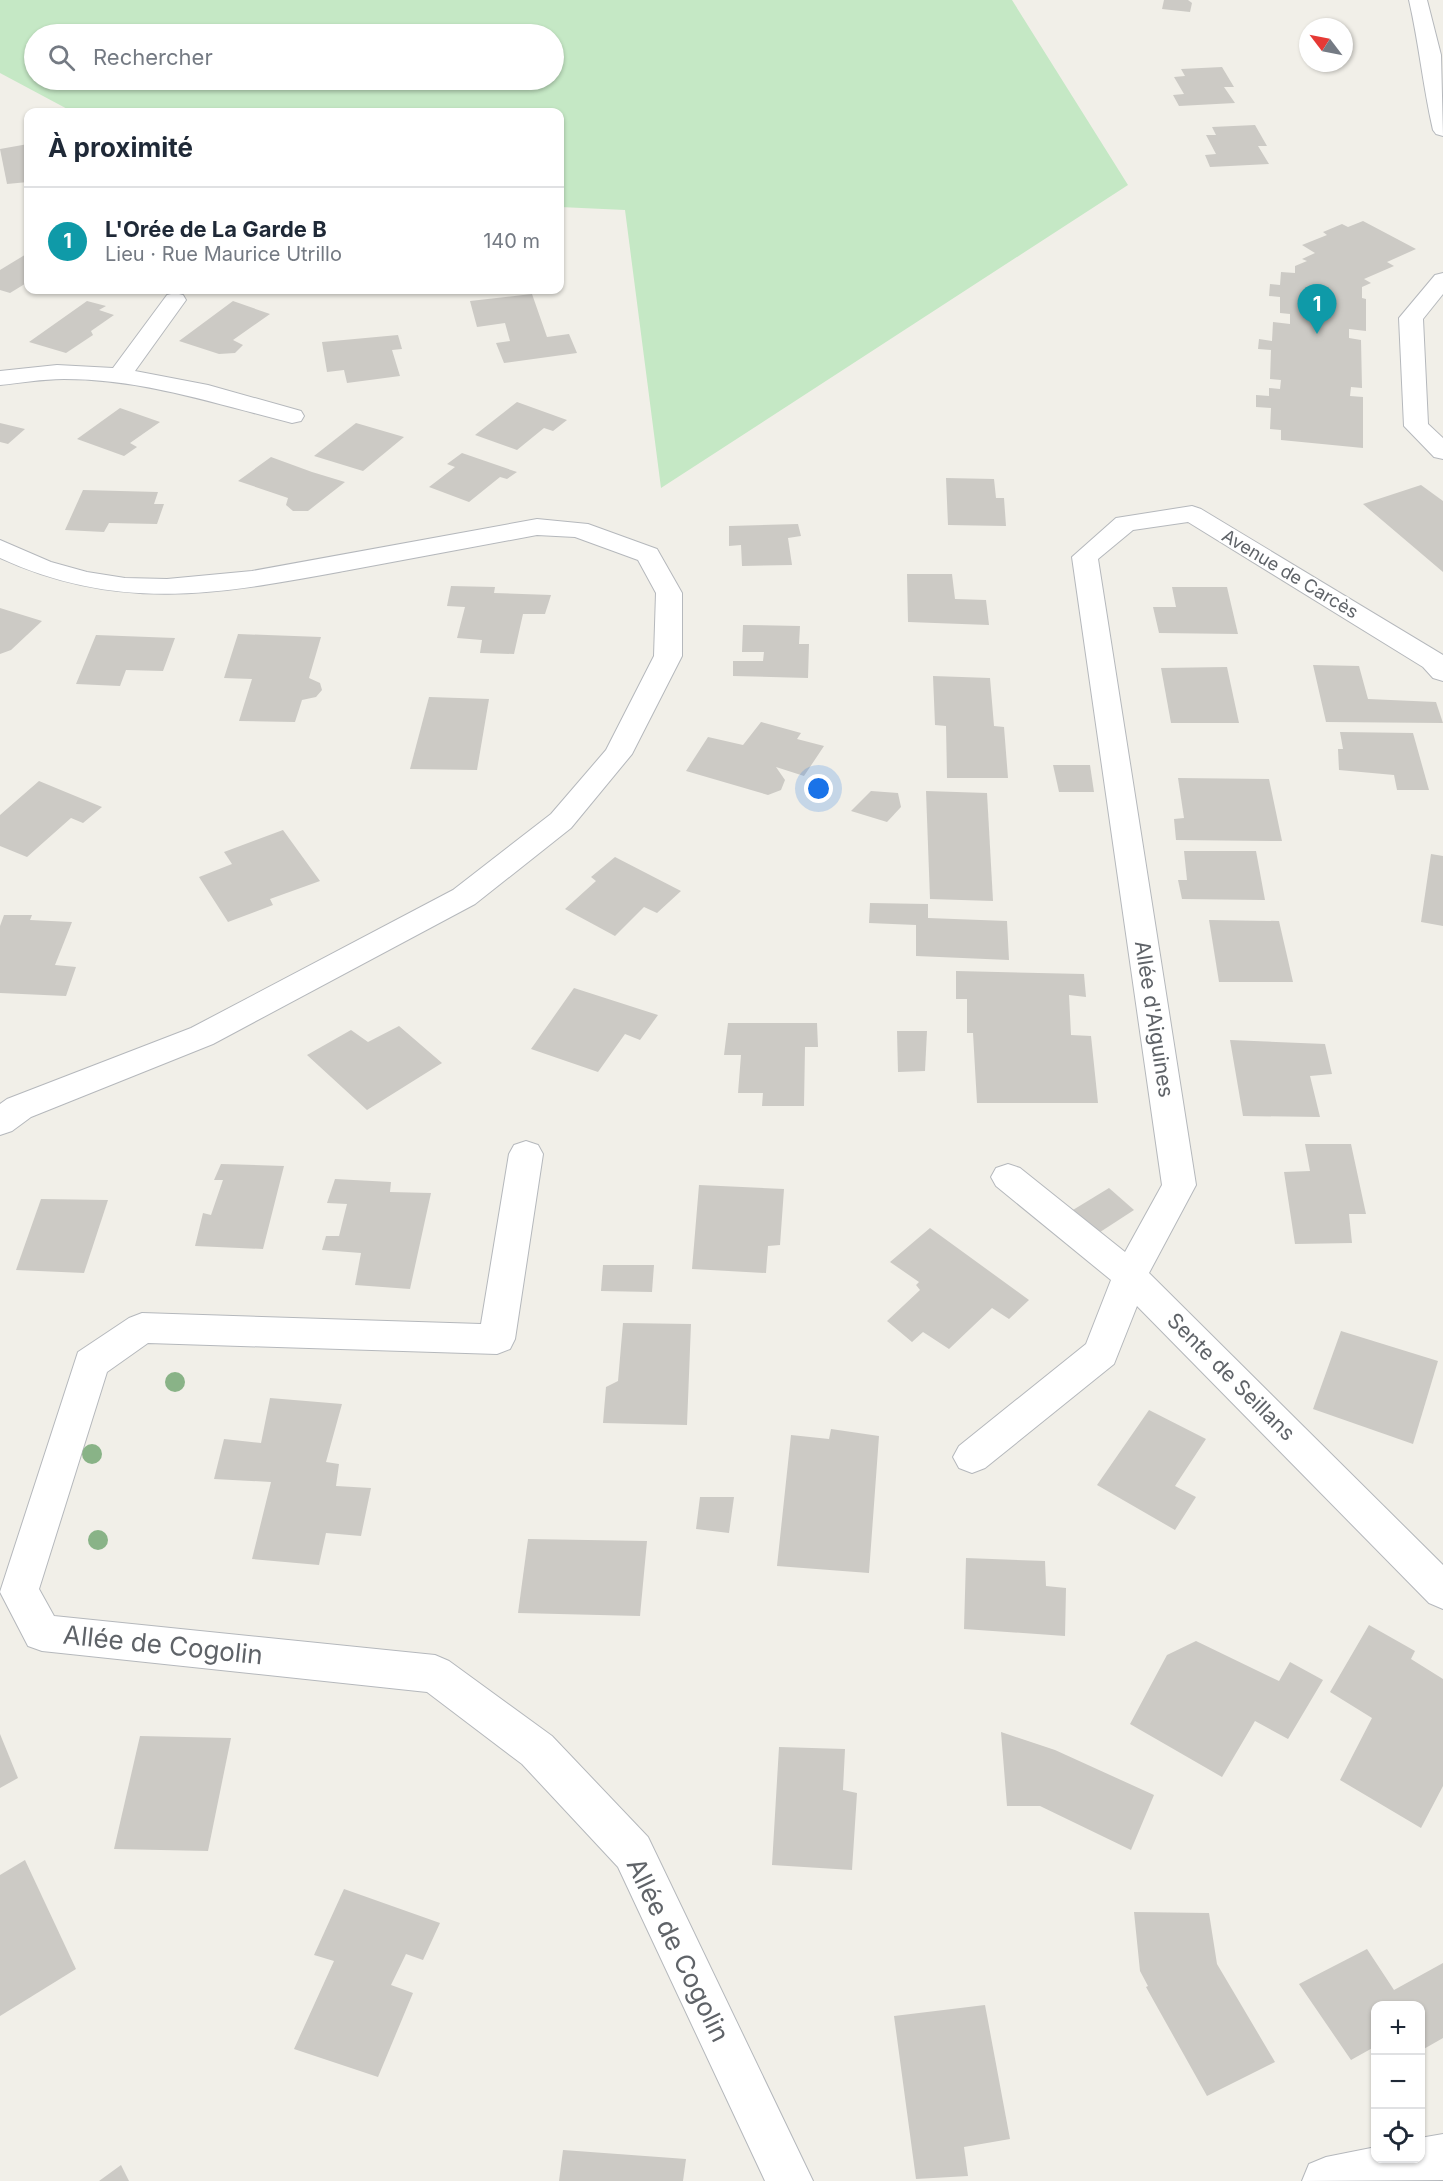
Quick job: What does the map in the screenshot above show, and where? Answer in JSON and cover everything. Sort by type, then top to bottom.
[{"type":"street","points":[[1418,0],[1437,55],[1433,86],[1443,130]]},
{"type":"street","points":[[1443,280],[1412,318],[1416,426],[1443,452]]},
{"type":"street","points":[[119,376],[175,300]]},
{"type":"street","points":[[0,378],[63,372],[119,376],[217,394],[291,416]]},
{"type":"street","name":"Avenue de Carcès","points":[[1125,523],[1192,514],[1433,661],[1443,672]]},
{"type":"street","name":"Allée d'Aiguines","points":[[972,1457],[1101,1353],[1130,1276],[1179,1185],[1085,557],[1125,523]]},
{"type":"street","points":[[0,548],[18,557],[92,583],[151,588],[230,584],[537,528],[579,529],[648,555],[669,593],[668,656],[618,754],[561,821],[464,897],[202,1036],[6,1107]]},
{"type":"street","name":"Allée de Cogolin","points":[[526,1154],[497,1339],[142,1328],[91,1363],[20,1590],[42,1633],[435,1674],[537,1750],[633,1852],[789,2181]]},
{"type":"street","name":"Sente de Seillans","points":[[1008,1177],[1130,1276],[1443,1591]]},
{"type":"street","points":[[1326,2181],[1443,2157]]},
{"type":"green space","points":[[0,0],[1012,0],[1128,185],[661,488],[625,210],[564,207],[564,108],[66,108],[32,90],[564,90],[564,24],[24,24],[24,86],[0,73]]},
{"type":"building","points":[[1164,0],[1188,0],[1192,3],[1190,12],[1162,9]]},
{"type":"building","points":[[1222,67],[1234,87],[1224,87],[1235,103],[1179,106],[1173,95],[1184,94],[1174,77],[1185,76],[1181,69]]},
{"type":"building","points":[[1255,125],[1267,146],[1258,146],[1269,164],[1210,167],[1205,155],[1216,154],[1206,135],[1216,135],[1212,127]]},
{"type":"building","points":[[24,145],[24,182],[7,184],[0,149]]},
{"type":"building","points":[[1363,221],[1416,249],[1387,262],[1394,266],[1364,279],[1371,283],[1362,287],[1362,298],[1366,299],[1366,331],[1349,329],[1349,338],[1361,340],[1362,388],[1351,387],[1350,396],[1363,397],[1363,448],[1281,440],[1281,430],[1270,429],[1271,408],[1256,407],[1256,395],[1269,396],[1269,388],[1280,389],[1281,380],[1270,379],[1271,350],[1258,349],[1259,339],[1272,341],[1273,322],[1290,324],[1290,314],[1280,313],[1280,297],[1269,296],[1270,284],[1280,285],[1281,272],[1295,273],[1295,266],[1307,261],[1302,259],[1315,253],[1302,245],[1327,235],[1323,232],[1342,224],[1348,227]]},
{"type":"building","points":[[24,255],[24,284],[10,293],[0,290],[0,270]]},
{"type":"building","points":[[532,294],[547,337],[569,334],[577,353],[504,363],[496,343],[510,341],[505,323],[477,327],[470,301]]},
{"type":"building","points":[[87,301],[106,306],[99,310],[114,315],[91,331],[93,335],[66,353],[29,342]]},
{"type":"building","points":[[233,301],[270,314],[233,340],[243,345],[235,353],[219,354],[179,341]]},
{"type":"building","points":[[398,335],[402,349],[392,350],[400,376],[347,383],[344,370],[327,372],[322,342]]},
{"type":"building","points":[[517,402],[567,420],[553,431],[544,428],[517,450],[475,435]]},
{"type":"building","points":[[120,408],[160,422],[130,443],[137,447],[124,456],[77,439]]},
{"type":"building","points":[[0,423],[25,429],[8,444],[0,442]]},
{"type":"building","points":[[356,423],[404,437],[363,471],[314,456]]},
{"type":"building","points":[[462,453],[517,472],[507,479],[500,477],[469,502],[429,487],[455,467],[447,464]]},
{"type":"building","points":[[271,457],[345,482],[308,511],[293,511],[286,505],[288,498],[238,481]]},
{"type":"building","points":[[946,478],[994,479],[996,498],[1004,498],[1006,526],[948,525]]},
{"type":"building","points":[[1421,485],[1443,501],[1443,572],[1363,504]]},
{"type":"building","points":[[83,490],[158,492],[154,504],[164,504],[157,524],[109,523],[104,532],[65,530]]},
{"type":"building","points":[[798,524],[801,536],[788,538],[792,565],[742,566],[741,545],[729,546],[729,526]]},
{"type":"building","points":[[907,574],[952,574],[955,599],[986,600],[989,625],[908,622]]},
{"type":"building","points":[[451,586],[495,587],[494,593],[551,595],[545,614],[523,614],[514,654],[480,653],[482,640],[457,638],[465,607],[447,606]]},
{"type":"building","points":[[1172,587],[1227,587],[1238,634],[1159,633],[1153,607],[1176,607]]},
{"type":"building","points":[[0,608],[42,621],[11,650],[0,654]]},
{"type":"building","points":[[743,625],[800,626],[799,644],[809,644],[808,678],[733,676],[733,661],[763,661],[764,652],[742,652]]},
{"type":"building","points":[[238,634],[321,637],[309,678],[320,683],[322,690],[316,697],[302,700],[295,722],[239,721],[252,679],[224,678]]},
{"type":"building","points":[[96,635],[175,638],[163,671],[126,670],[120,686],[76,684]]},
{"type":"building","points":[[1313,665],[1359,666],[1368,699],[1436,702],[1443,723],[1326,722]]},
{"type":"building","points":[[1227,667],[1239,723],[1171,723],[1161,668]]},
{"type":"building","points":[[933,676],[990,678],[994,726],[1004,727],[1008,778],[947,778],[946,726],[935,725]]},
{"type":"building","points":[[429,697],[489,699],[477,770],[410,769]]},
{"type":"building","points":[[761,722],[801,733],[797,739],[824,746],[804,776],[776,767],[785,780],[781,790],[768,795],[686,771],[708,737],[743,745]]},
{"type":"building","points":[[1340,732],[1413,733],[1429,790],[1397,790],[1394,775],[1339,770],[1338,749],[1343,749]]},
{"type":"building","points":[[1053,765],[1090,765],[1094,792],[1059,792]]},
{"type":"building","points":[[1178,778],[1269,779],[1282,841],[1176,840],[1174,819],[1184,818]]},
{"type":"building","points":[[39,781],[102,807],[83,823],[71,818],[27,857],[0,846],[0,815]]},
{"type":"building","points":[[871,791],[898,793],[901,807],[887,822],[851,811]]},
{"type":"building","points":[[926,791],[987,793],[993,901],[930,899]]},
{"type":"building","points":[[283,830],[320,881],[270,899],[273,905],[228,922],[199,877],[232,864],[224,852]]},
{"type":"building","points":[[1184,851],[1256,851],[1265,900],[1182,899],[1178,880],[1187,880]]},
{"type":"building","points":[[1431,854],[1443,856],[1443,926],[1421,922]]},
{"type":"building","points":[[615,857],[681,891],[657,913],[644,907],[615,936],[565,909],[596,881],[591,877]]},
{"type":"building","points":[[870,903],[928,904],[928,918],[1007,921],[1009,960],[916,956],[916,925],[869,923]]},
{"type":"building","points":[[4,915],[32,915],[30,920],[72,922],[55,965],[76,967],[66,996],[0,993],[0,926]]},
{"type":"building","points":[[1209,920],[1279,921],[1293,982],[1219,982]]},
{"type":"building","points":[[956,971],[1084,974],[1086,997],[1069,995],[1071,1035],[1091,1036],[1098,1103],[977,1103],[973,1033],[967,1033],[967,999],[956,999]]},
{"type":"building","points":[[574,988],[658,1015],[640,1040],[625,1034],[598,1072],[531,1049]]},
{"type":"building","points":[[728,1023],[817,1023],[818,1047],[805,1047],[804,1106],[762,1106],[763,1093],[738,1093],[741,1055],[724,1055]]},
{"type":"building","points":[[399,1026],[442,1063],[367,1110],[307,1055],[351,1030],[368,1042]]},
{"type":"building","points":[[897,1031],[927,1031],[925,1071],[898,1072]]},
{"type":"building","points":[[1230,1040],[1325,1044],[1332,1074],[1310,1076],[1320,1117],[1243,1116]]},
{"type":"building","points":[[1305,1144],[1351,1144],[1366,1214],[1349,1214],[1352,1243],[1295,1244],[1284,1172],[1310,1171]]},
{"type":"building","points":[[221,1164],[284,1166],[263,1249],[195,1246],[203,1213],[211,1215],[223,1180],[214,1180]]},
{"type":"building","points":[[335,1179],[391,1182],[390,1192],[431,1193],[410,1289],[355,1285],[361,1253],[322,1250],[326,1236],[339,1236],[347,1204],[327,1203]]},
{"type":"building","points":[[699,1185],[784,1189],[780,1245],[768,1246],[766,1273],[692,1269]]},
{"type":"building","points":[[1109,1188],[1134,1210],[1094,1236],[1068,1213]]},
{"type":"building","points":[[41,1199],[108,1200],[84,1273],[16,1270]]},
{"type":"building","points":[[930,1228],[1029,1300],[1009,1319],[992,1308],[949,1349],[923,1332],[912,1342],[887,1321],[920,1290],[916,1285],[919,1282],[890,1262]]},
{"type":"building","points":[[603,1265],[654,1265],[652,1292],[601,1291]]},
{"type":"building","points":[[623,1323],[691,1324],[687,1425],[603,1423],[606,1387],[618,1381]]},
{"type":"building","points":[[1341,1331],[1438,1361],[1413,1444],[1313,1409]]},
{"type":"building","points":[[270,1398],[342,1404],[326,1462],[339,1464],[336,1486],[371,1488],[361,1536],[326,1533],[319,1565],[252,1559],[271,1482],[214,1479],[224,1439],[261,1443]]},
{"type":"building","points":[[1149,1410],[1206,1439],[1175,1486],[1196,1497],[1175,1530],[1097,1485]]},
{"type":"building","points":[[831,1429],[879,1436],[869,1573],[777,1566],[791,1435],[829,1439]]},
{"type":"building","points":[[700,1497],[734,1497],[729,1533],[696,1529]]},
{"type":"building","points":[[528,1539],[647,1541],[640,1616],[518,1613]]},
{"type":"building","points":[[966,1558],[1045,1561],[1046,1586],[1066,1588],[1065,1636],[964,1629]]},
{"type":"building","points":[[1369,1625],[1415,1651],[1411,1659],[1443,1679],[1443,1786],[1421,1828],[1340,1780],[1372,1718],[1330,1692]]},
{"type":"building","points":[[1196,1641],[1279,1681],[1290,1662],[1323,1680],[1288,1739],[1255,1721],[1222,1777],[1130,1724],[1167,1655]]},
{"type":"building","points":[[1001,1732],[1055,1750],[1154,1795],[1131,1850],[1040,1806],[1007,1806]]},
{"type":"building","points":[[0,1734],[18,1778],[0,1788]]},
{"type":"building","points":[[140,1736],[231,1738],[208,1851],[114,1849]]},
{"type":"building","points":[[779,1747],[845,1749],[843,1790],[857,1793],[852,1870],[772,1865]]},
{"type":"building","points":[[25,1860],[76,1969],[0,2016],[0,1875]]},
{"type":"building","points":[[344,1889],[440,1923],[423,1960],[406,1954],[391,1985],[413,1993],[378,2077],[294,2049],[334,1961],[314,1955]]},
{"type":"building","points":[[1134,1912],[1209,1913],[1217,1964],[1275,2062],[1207,2096],[1146,1987],[1148,1986],[1140,1971]]},
{"type":"building","points":[[1367,1949],[1394,1990],[1443,1963],[1443,2038],[1425,2048],[1425,2001],[1371,2001],[1371,2049],[1351,2060],[1299,1984]]},
{"type":"building","points":[[985,2005],[1010,2139],[964,2147],[968,2176],[916,2179],[894,2016]]},
{"type":"building","points":[[563,2150],[686,2159],[683,2181],[559,2181]]},
{"type":"building","points":[[121,2165],[129,2181],[99,2181]]},
{"type":"place","name":"L'Orée de La Garde B","points":[[1317,334]]}]
